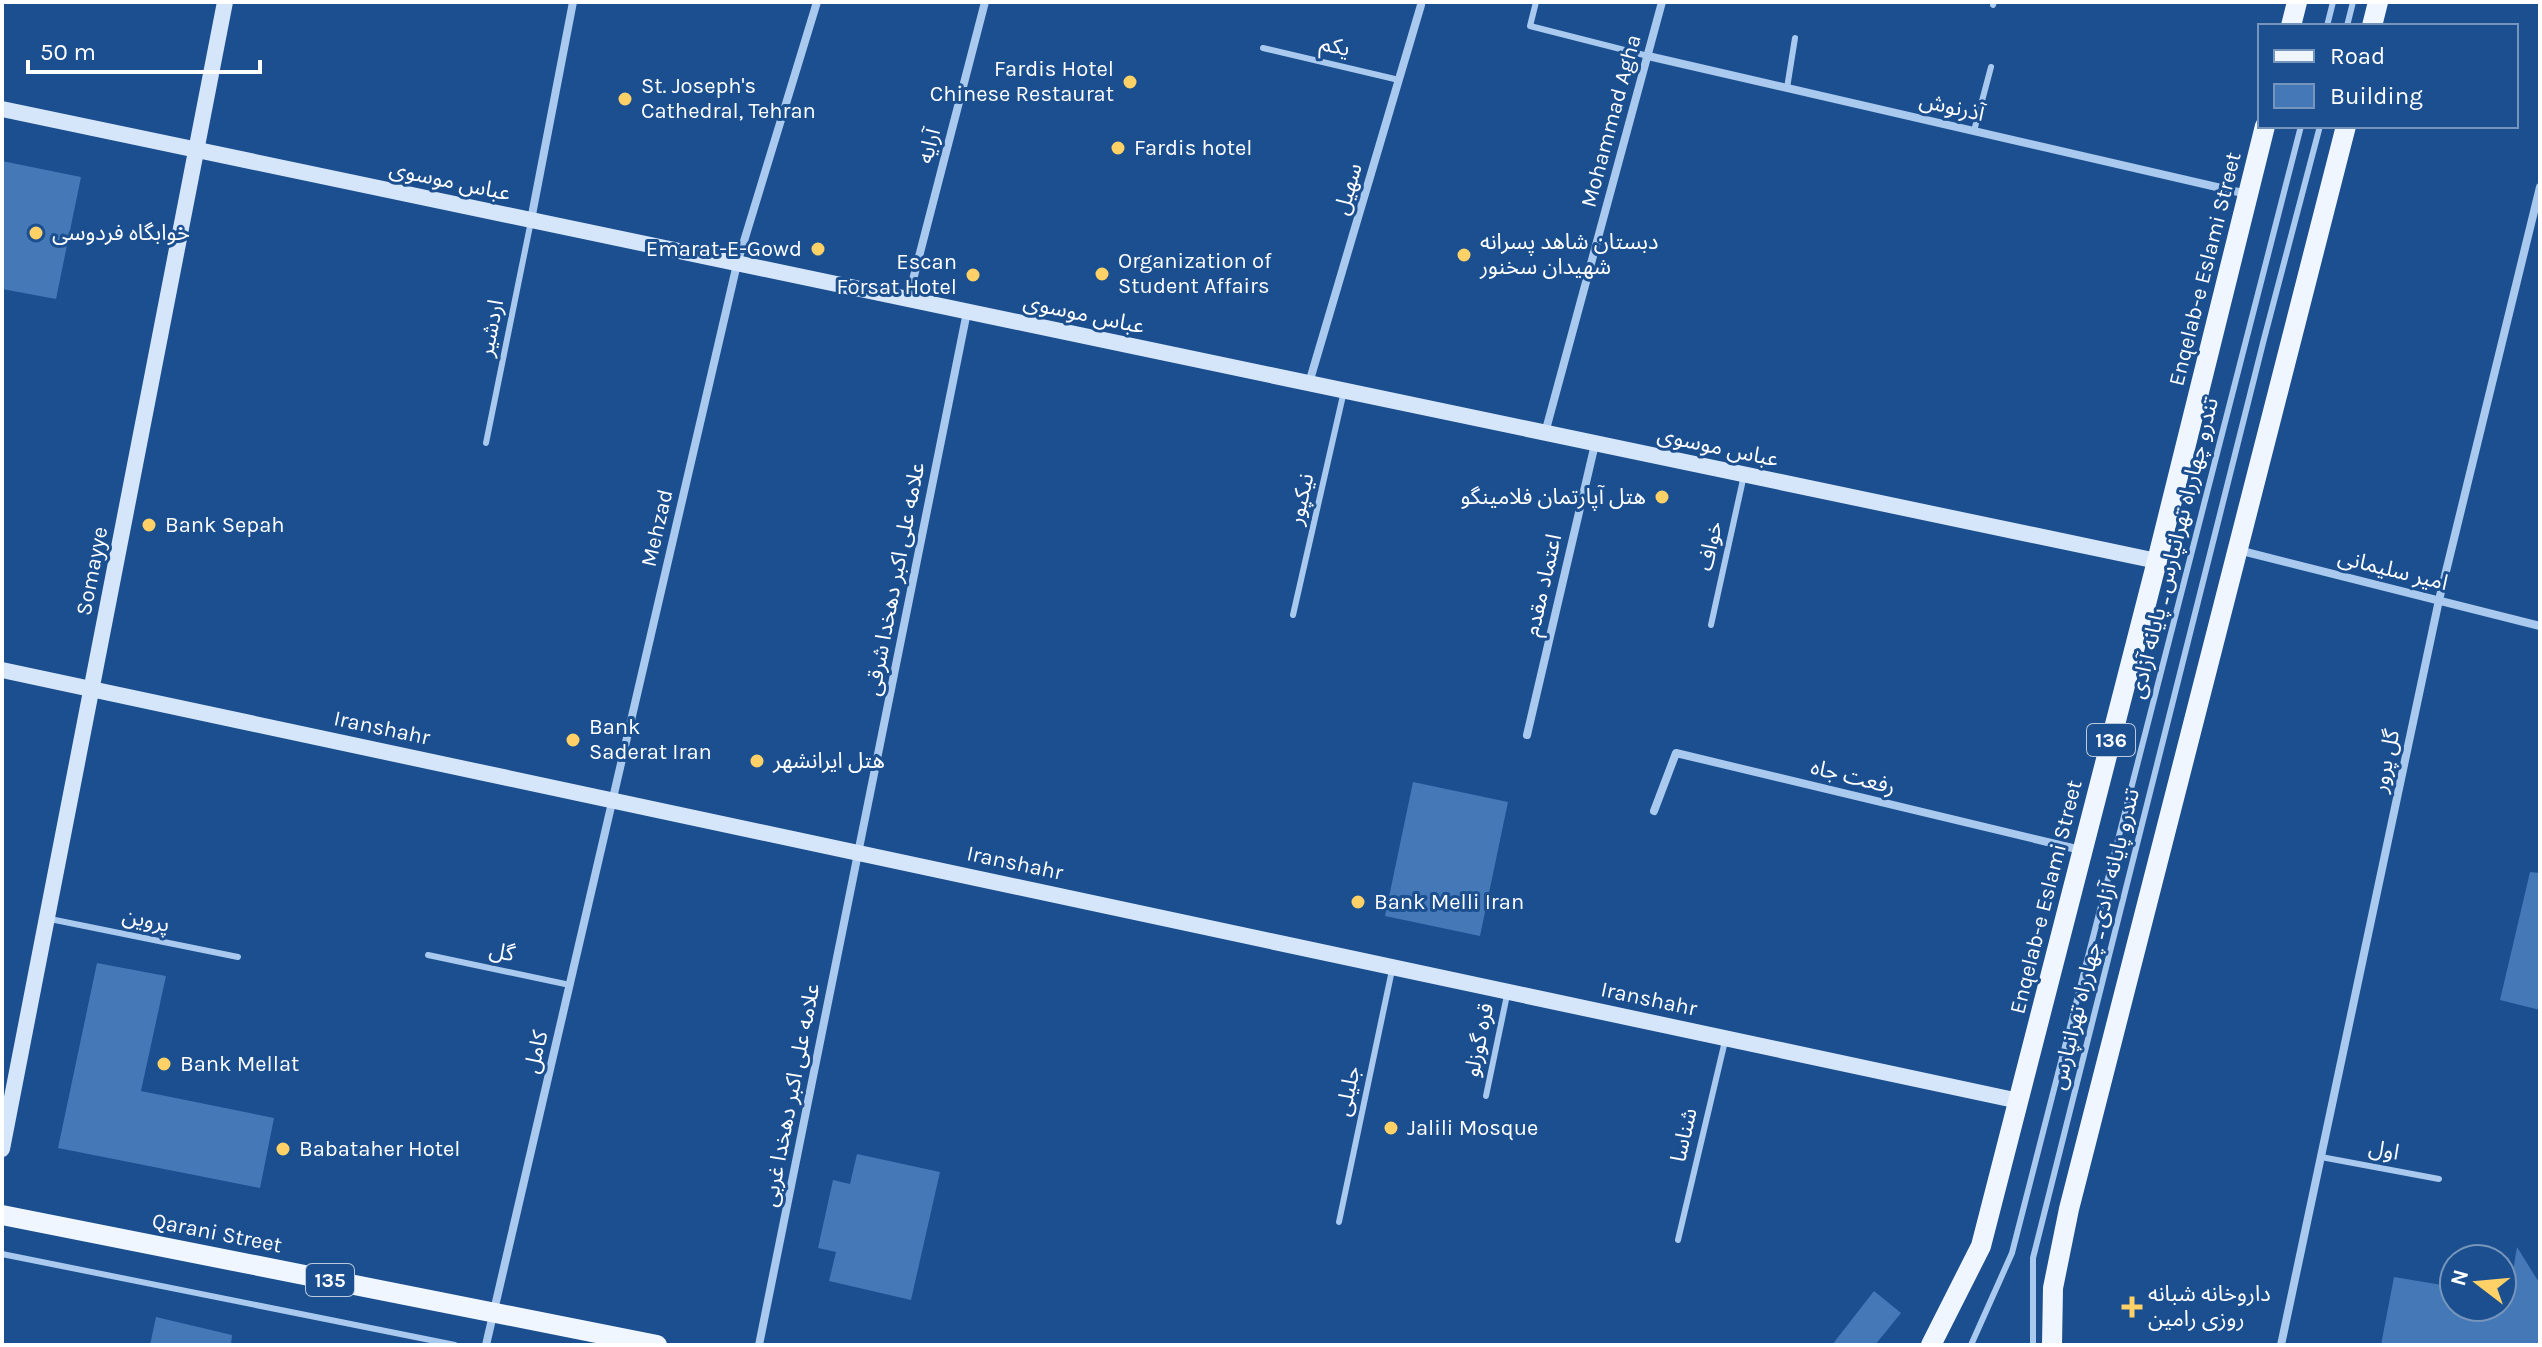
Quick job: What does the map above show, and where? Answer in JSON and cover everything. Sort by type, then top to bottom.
[{"type":"main road","name":"Somayye","points":[[2,1149],[225,2]]},
{"type":"main road","points":[[2292,24],[2297,2]]},
{"type":"main road","points":[[2372,24],[2378,2]]},
{"type":"main road","name":"عباس موسوی","points":[[2,109],[2157,561]]},
{"type":"main road","name":"Enqelab-e Eslami Street","points":[[1931,1345],[1981,1246],[2264,128]]},
{"type":"main road","points":[[2052,1345],[2053,1288],[2069,1209],[2345,128]]},
{"type":"main road","name":"Iranshahr","points":[[2,670],[2019,1101]]},
{"type":"main road","name":"Qarani Street","points":[[2,1215],[657,1345]]},
{"type":"street","points":[[531,221],[573,2]]},
{"type":"street","name":"Mehzad","points":[[613,800],[737,264],[817,2]]},
{"type":"street","name":"آرایه","points":[[908,300],[985,2]]},
{"type":"street","name":"Mohammad Agha","points":[[1545,434],[1662,2]]},
{"type":"street","name":"سهیل","points":[[1309,384],[1421,5]]},
{"type":"street","name":"آذرنوش","points":[[1648,56],[2248,194]]},
{"type":"street","name":"گل پرور","points":[[2281,1345],[2439,600],[2540,187]]},
{"type":"street","name":"علامه علی اکبر دهخدا شرقی","points":[[858,852],[967,312]]},
{"type":"street","name":"اعتماد مقدم","points":[[1527,735],[1595,443]]},
{"type":"street","name":"امیر سلیمانی","points":[[2238,549],[2540,626]]},
{"type":"street","name":"رفعت جاه","points":[[1654,811],[1676,753],[2083,851]]},
{"type":"street","name":"کامل","points":[[486,1345],[613,800]]},
{"type":"street","name":"علامه علی اکبر دهخدا غربی","points":[[759,1345],[858,852]]},
{"type":"lane","points":[[1536,2],[1530,26],[1648,56]]},
{"type":"lane","points":[[2328,24],[2333,2]]},
{"type":"lane","points":[[2348,24],[2353,2]]},
{"type":"lane","points":[[1787,88],[1795,38]]},
{"type":"lane","name":"یکم","points":[[1263,48],[1399,80]]},
{"type":"lane","points":[[1974,131],[1991,67]]},
{"type":"lane","name":"تندرو چهارراه تهرانپارس ـ پایانه آزادی","points":[[1971,1345],[2012,1253],[2300,128]]},
{"type":"lane","name":"تندرو پایانه آزادی ـ چهارراه تهرانپارس","points":[[2033,1345],[2033,1258],[2319,128]]},
{"type":"lane","name":"اردشیر","points":[[486,443],[531,221]]},
{"type":"lane","name":"نیکپور","points":[[1293,615],[1344,391]]},
{"type":"lane","name":"خواف","points":[[1711,625],[1744,475]]},
{"type":"lane","name":"پروین","points":[[47,918],[238,957]]},
{"type":"lane","name":"گل","points":[[428,955],[570,985]]},
{"type":"lane","name":"جلیلی","points":[[1339,1222],[1393,967]]},
{"type":"lane","name":"قره گوزلو","points":[[1486,1096],[1508,991]]},
{"type":"lane","name":"شناسا","points":[[1678,1240],[1726,1038]]},
{"type":"lane","name":"اول","points":[[2321,1157],[2439,1179]]},
{"type":"lane","points":[[2,1254],[455,1345]]},
{"type":"building","name":"خوابگاه فردوسی","points":[[2,161],[81,177],[56,299],[2,289]]},
{"type":"building","points":[[1413,782],[1508,802],[1480,936],[1385,916]]},
{"type":"building","points":[[2530,872],[2540,873],[2540,1010],[2500,1000]]},
{"type":"building","points":[[97,963],[166,976],[141,1091],[274,1118],[260,1188],[58,1148]]},
{"type":"building","points":[[857,1154],[940,1172],[911,1300],[829,1281],[836,1252],[818,1248],[833,1180],[850,1184]]},
{"type":"building","points":[[2518,1249],[2540,1284],[2540,1345],[2381,1345],[2394,1277],[2438,1284],[2438,1323],[2518,1323]]},
{"type":"building","points":[[1874,1291],[1901,1313],[1875,1345],[1832,1345]]},
{"type":"building","points":[[156,1317],[232,1335],[231,1345],[150,1345]]},
{"type":"place","name":"Fardis Hotel Chinese Restaurat","points":[[1130,82]]},
{"type":"place","name":"St. Joseph's Cathedral, Tehran","points":[[625,99]]},
{"type":"place","name":"Fardis hotel","points":[[1118,148]]},
{"type":"place","name":"خوابگاه فردوسی","points":[[36,233]]},
{"type":"place","name":"Emarat-E-Gowd","points":[[818,249]]},
{"type":"place","name":"دبستان شاهد پسرانه شهیدان سخنور","points":[[1464,255]]},
{"type":"place","name":"Organization of Student Affairs","points":[[1102,274]]},
{"type":"place","name":"Escan Forsat Hotel","points":[[973,275]]},
{"type":"place","name":"هتل آپارتمان فلامینگو","points":[[1662,497]]},
{"type":"place","name":"Bank Sepah","points":[[149,525]]},
{"type":"place","name":"Bank Saderat Iran","points":[[573,740]]},
{"type":"place","name":"هتل ایرانشهر","points":[[757,761]]},
{"type":"place","name":"Bank Melli Iran","points":[[1358,902]]},
{"type":"place","name":"Bank Mellat","points":[[164,1064]]},
{"type":"place","name":"Jalili Mosque","points":[[1391,1128]]},
{"type":"place","name":"Babataher Hotel","points":[[283,1149]]},
{"type":"place","name":"داروخانه شبانه روزی رامین","points":[[2132,1307]]}]
